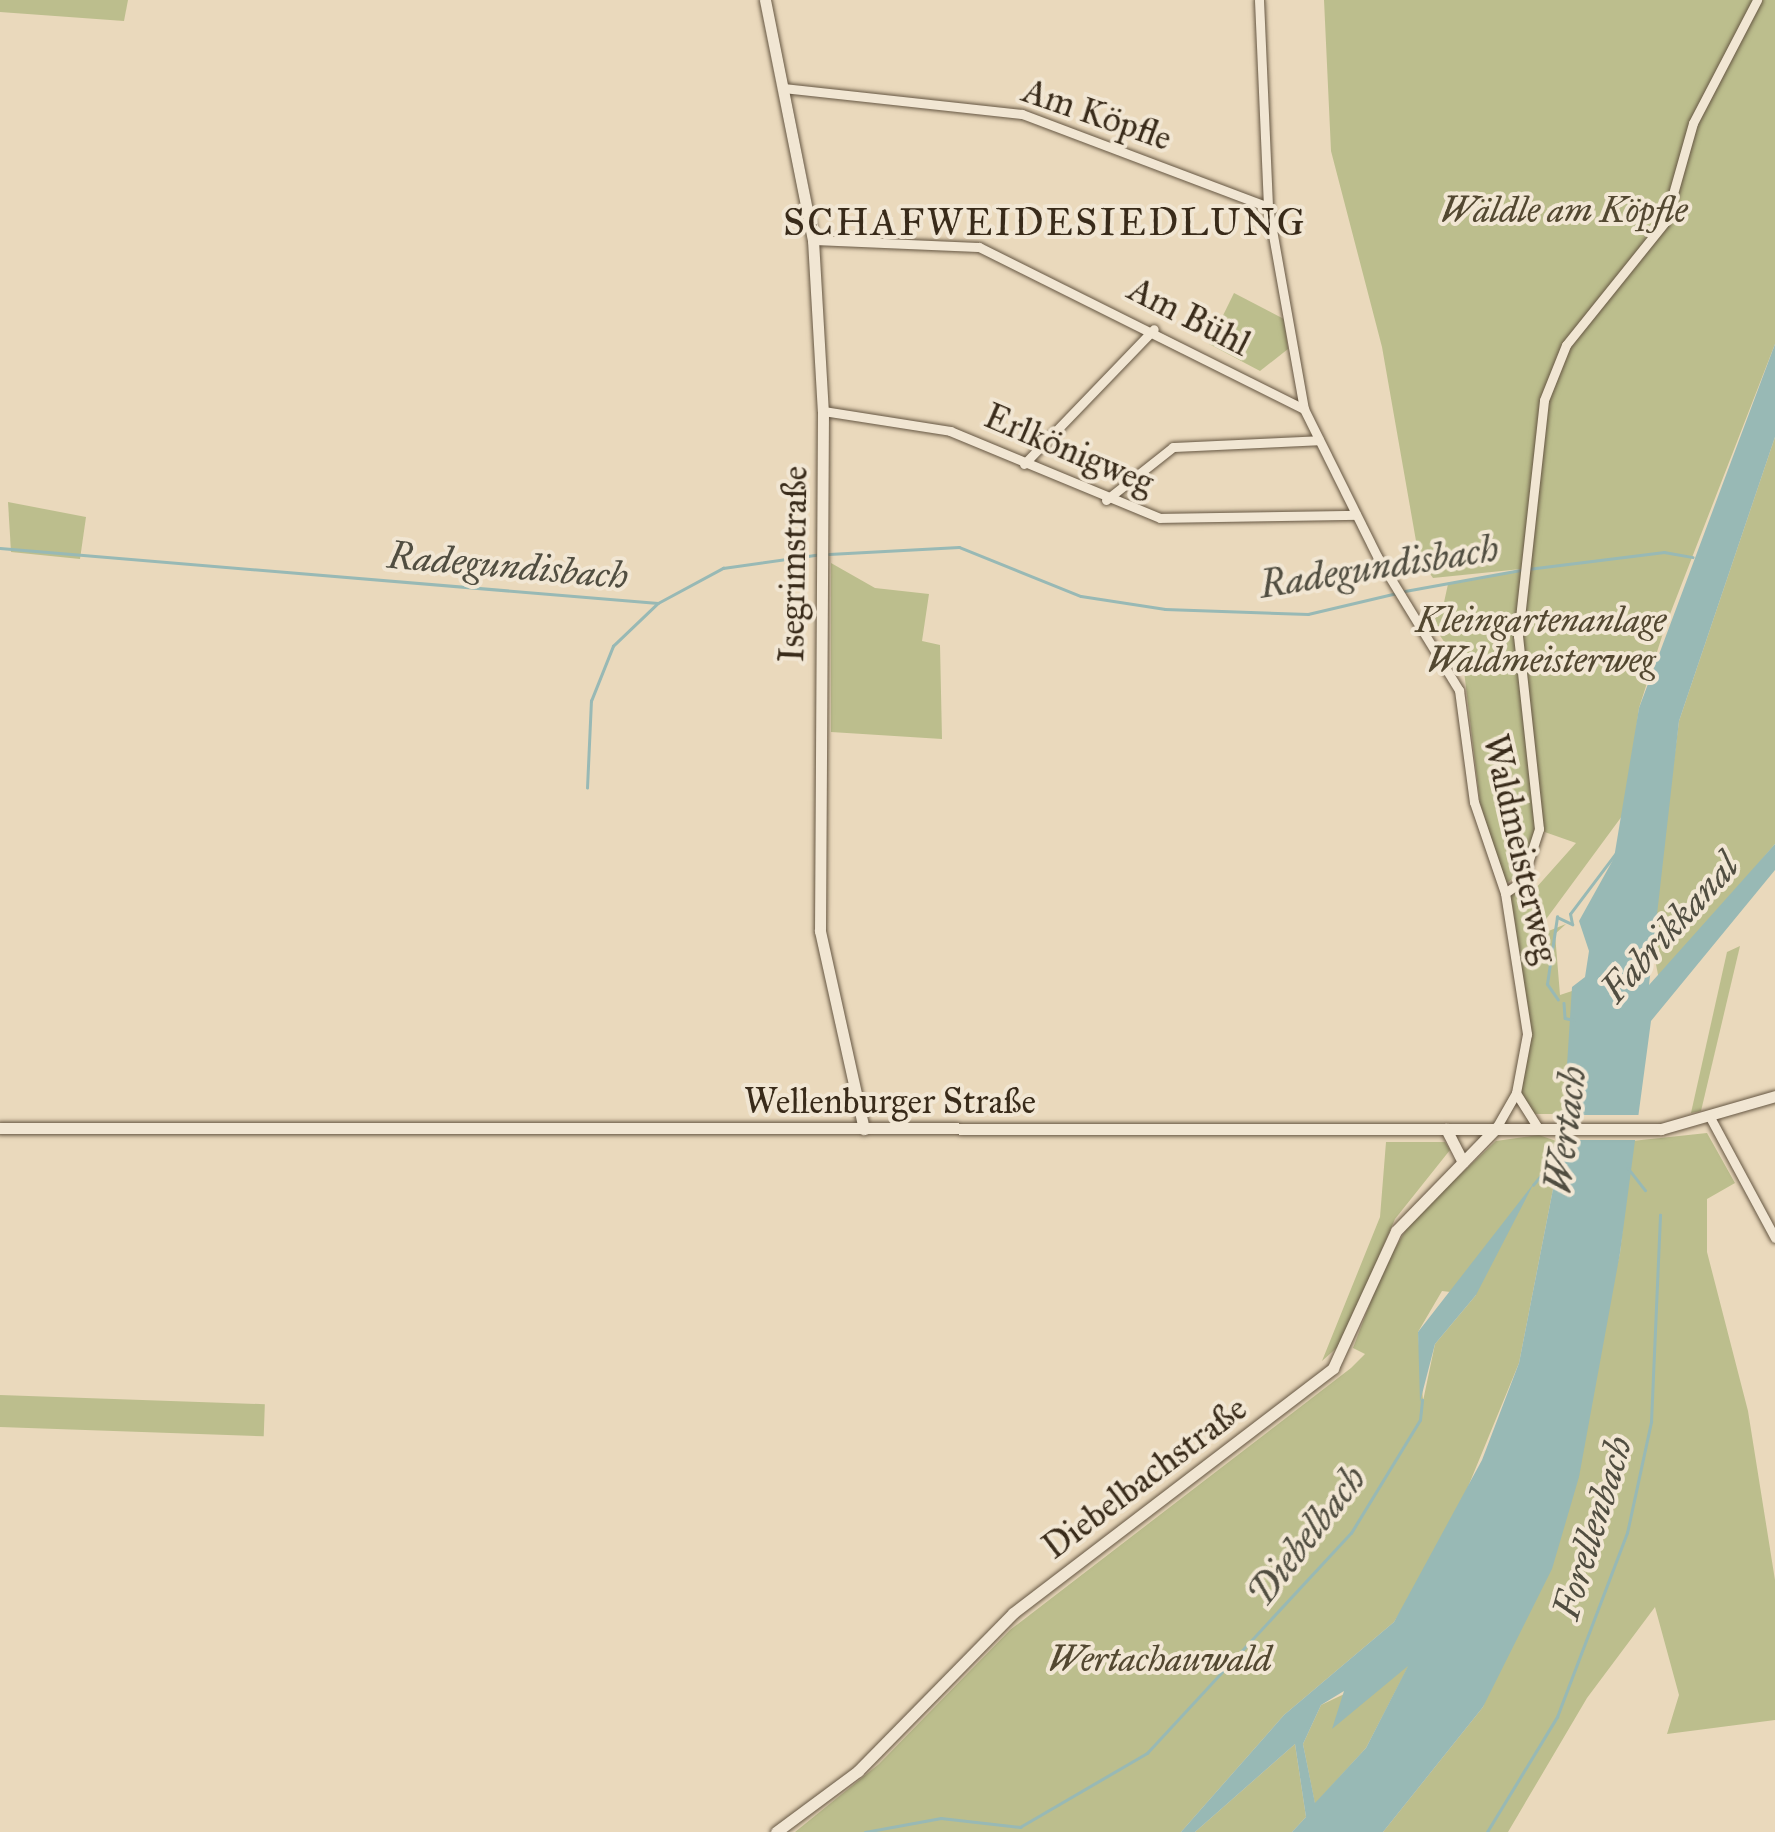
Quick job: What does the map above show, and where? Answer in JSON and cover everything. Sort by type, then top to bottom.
[{"type":"street","name":"Isegrimstraße","points":[[765,0],[814,240],[822,411],[820,931],[864,1129]]},
{"type":"street","name":"Waldmeisterweg","points":[[1260,0],[1268,207],[1304,409],[1395,586],[1459,690],[1474,802],[1504,893],[1526,1034],[1516,1093],[1496,1128]]},
{"type":"street","points":[[1504,893],[1531,865],[1539,829],[1518,636],[1522,570],[1544,400],[1566,345],[1665,222],[1693,123],[1757,0]]},
{"type":"street","name":"Am Köpfle","points":[[783,88],[1022,114],[1268,207]]},
{"type":"street","name":"Am Bühl","points":[[814,240],[953,240],[1154,328],[1304,409]]},
{"type":"street","points":[[1024,464],[1154,328]]},
{"type":"street","name":"Erlkönigweg","points":[[822,411],[934,427],[1106,500],[1196,521],[1356,515]]},
{"type":"street","points":[[1106,500],[1173,447],[1320,440]]},
{"type":"street","points":[[1516,1093],[1538,1128]]},
{"type":"street","name":"Wellenburger Straße","points":[[0,1128],[1647,1129],[1711,1119],[1775,1096]]},
{"type":"street","points":[[1711,1119],[1775,1238]]},
{"type":"street","name":"Diebelbachstraße","points":[[776,1832],[858,1772],[1013,1614],[1333,1368],[1396,1231],[1496,1128]]},
{"type":"street","points":[[1446,1129],[1462,1162]]},
{"type":"green space","points":[[0,0],[128,0],[124,21],[0,12]]},
{"type":"green space","name":"Wäldle am Köpfle","points":[[1324,0],[1775,0],[1775,344],[1665,627],[1639,708],[1625,812],[1544,922],[1546,932],[1566,924],[1555,934],[1560,995],[1578,989],[1565,1114],[1531,1114],[1521,1095],[1531,1034],[1511,896],[1521,889],[1527,898],[1576,843],[1539,830],[1524,871],[1505,884],[1480,803],[1464,671],[1426,615],[1443,607],[1448,584],[1531,568],[1433,578],[1419,558],[1382,347],[1331,151]]},
{"type":"green space","points":[[1234,293],[1284,319],[1288,349],[1260,371],[1209,344]]},
{"type":"green space","points":[[1775,437],[1775,844],[1659,980],[1651,938],[1679,721]]},
{"type":"green space","points":[[8,502],[86,517],[80,559],[11,552]]},
{"type":"green space","points":[[831,563],[875,588],[929,594],[922,641],[940,645],[942,739],[831,732]]},
{"type":"green space","points":[[1740,946],[1701,1111],[1691,1113],[1727,952]]},
{"type":"green space","points":[[1707,1133],[1735,1183],[1707,1199],[1707,1252],[1748,1411],[1775,1580],[1775,1720],[1667,1734],[1679,1695],[1655,1607],[1587,1698],[1508,1832],[1383,1832],[1483,1707],[1593,1364],[1620,1253],[1632,1141]]},
{"type":"green space","name":"Wertachauwald","points":[[1539,1135],[1562,1143],[1519,1363],[1449,1533],[1394,1622],[1284,1715],[1181,1832],[795,1832],[879,1764],[1010,1630],[1351,1368],[1365,1354],[1353,1348],[1383,1269],[1411,1221],[1496,1141]],"holes":[[[1442,1291],[1476,1295],[1435,1344],[1423,1401],[1418,1332]]]},
{"type":"green space","points":[[1386,1142],[1445,1142],[1450,1150],[1395,1219],[1341,1344],[1322,1361],[1380,1217]]},
{"type":"green space","points":[[0,1395],[265,1404],[264,1436],[0,1427]]},
{"type":"green space","points":[[1410,1663],[1366,1748],[1315,1804],[1303,1744],[1321,1705]]},
{"type":"green space","points":[[1295,1744],[1306,1817],[1292,1832],[1195,1832]]},
{"type":"water","name":"Wertach","points":[[1775,344],[1775,437],[1679,721],[1649,985],[1775,844],[1775,870],[1651,1021],[1620,1253],[1579,1477],[1552,1569],[1483,1707],[1383,1832],[1292,1832],[1306,1817],[1295,1744],[1195,1832],[1181,1832],[1284,1715],[1394,1622],[1482,1460],[1519,1363],[1562,1143],[1572,987],[1585,977],[1589,951],[1579,921],[1614,858],[1639,708]],"holes":[[[1408,1666],[1366,1748],[1315,1803],[1303,1744],[1321,1705],[1344,1691],[1332,1729]]]},
{"type":"water","points":[[1534,1183],[1476,1295],[1435,1344],[1420,1402],[1418,1332]]},
{"type":"pier","points":[[1560,1115],[1640,1115],[1640,1140],[1560,1140]]},
{"type":"waterway","name":"Radegundisbach","points":[[829,554],[959,547],[1081,596],[1165,609],[1308,614],[1397,593]]},
{"type":"waterway","name":"Radegundisbach","points":[[0,548],[658,603],[723,568],[816,555]]},
{"type":"waterway","name":"Radegundisbach","points":[[1528,569],[1664,552],[1693,557]]},
{"type":"waterway","name":"Radegundisbach","points":[[1405,591],[1520,570]]},
{"type":"waterway","points":[[587,788],[591,701],[613,646],[657,604]]},
{"type":"waterway","points":[[1558,1000],[1547,984],[1557,917],[1572,924],[1570,914],[1616,853]]},
{"type":"waterway","points":[[1564,1003],[1565,1018],[1574,1020]]},
{"type":"waterway","name":"Wertach","points":[[1533,1185],[1562,1150]]},
{"type":"waterway","name":"Forellenbach","points":[[1628,1168],[1645,1190]]},
{"type":"waterway","name":"Forellenbach","points":[[1487,1832],[1557,1717],[1627,1533],[1651,1422],[1660,1215]]},
{"type":"waterway","name":"Diebelbach","points":[[865,1832],[941,1818],[1020,1827],[1147,1753],[1351,1533],[1420,1420],[1422,1400]]},
{"type":"district","name":"SCHAFWEIDESIEDLUNG","points":[[1045,223]]},
{"type":"park label","name":"Kleingartenanlage Waldmeisterweg","points":[[1541,641]]},
{"type":"water label","name":"Fabrikkanal","points":[[1670,928]]}]
